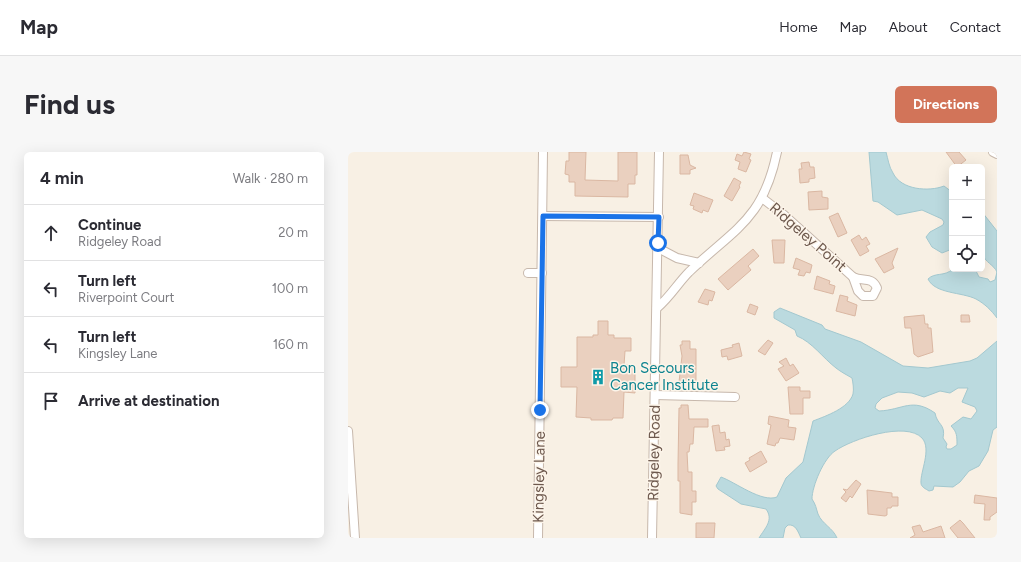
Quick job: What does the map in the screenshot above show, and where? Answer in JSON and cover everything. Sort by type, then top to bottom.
[{"type":"street","name":"Kingsley Lane","points":[[538,538],[543,152]]},
{"type":"street","name":"Ridgeley Road","points":[[652,538],[659,152]]},
{"type":"street","points":[[657,308],[699,262],[736,231],[755,210],[768,184],[777,152]]},
{"type":"street","points":[[993,152],[997,154]]},
{"type":"street","name":"Ridgeley Point","points":[[762,198],[784,215],[853,277]]},
{"type":"street","points":[[543,216],[659,217]]},
{"type":"street","points":[[658,248],[677,258],[699,262]]},
{"type":"street","points":[[528,273],[542,273]]},
{"type":"street","points":[[655,395],[735,397]]},
{"type":"street","points":[[348,431],[355,538]]},
{"type":"water","points":[[869,152],[886,152],[893,173],[902,183],[923,189],[944,186],[949,190],[949,250],[942,253],[932,247],[926,237],[930,232],[943,225],[944,222],[942,219],[922,210],[897,215],[878,202],[873,201]]},
{"type":"water","points":[[985,216],[997,231],[997,272],[986,260]]},
{"type":"water","points":[[949,272],[976,272],[979,277],[988,279],[990,282],[995,280],[997,272],[997,318],[988,307],[976,299],[943,290],[931,284],[928,279]]},
{"type":"water","points":[[780,308],[822,325],[825,329],[861,342],[903,366],[928,368],[970,361],[977,358],[997,341],[997,427],[993,430],[988,451],[979,466],[969,471],[960,482],[953,487],[934,486],[933,490],[929,491],[921,484],[926,454],[925,443],[922,438],[914,433],[904,431],[892,431],[866,437],[843,446],[835,451],[823,466],[814,487],[812,499],[818,514],[822,521],[833,531],[837,538],[801,538],[795,527],[788,525],[785,528],[783,538],[759,538],[769,520],[766,509],[741,504],[718,489],[716,486],[721,477],[756,495],[771,498],[777,497],[786,478],[803,462],[813,421],[842,407],[851,399],[853,394],[852,378],[831,364],[813,346],[797,336],[795,330],[774,318],[774,312]],"holes":[[[958,388],[968,388],[962,402],[975,407],[977,411],[971,419],[963,417],[951,426],[957,439],[957,445],[951,449],[947,449],[946,447],[947,444],[943,438],[944,433],[935,413],[927,408],[914,405],[879,411],[875,408],[876,404],[882,398],[898,392],[912,393],[924,397],[940,391],[950,393]]]},
{"type":"building","points":[[569,152],[586,152],[585,180],[618,181],[618,152],[637,152],[637,175],[635,175],[635,184],[628,184],[628,197],[575,196],[575,182],[569,182],[569,175],[565,174],[566,161],[569,161]]},
{"type":"building","points":[[744,152],[751,154],[749,159],[751,160],[746,172],[738,169],[740,162],[735,160],[737,154],[742,156]]},
{"type":"building","points":[[946,152],[959,152],[966,160],[961,164],[955,164]]},
{"type":"building","points":[[680,155],[688,155],[690,165],[696,168],[690,170],[690,174],[680,174]]},
{"type":"building","points":[[809,162],[810,167],[814,167],[815,178],[809,179],[809,182],[800,183],[799,169],[802,169],[801,163]]},
{"type":"building","points":[[734,178],[741,182],[740,187],[732,201],[724,196]]},
{"type":"building","points":[[822,191],[822,197],[828,198],[828,209],[809,210],[808,192]]},
{"type":"building","points":[[694,193],[713,200],[708,212],[703,210],[702,213],[693,209],[694,206],[690,205]]},
{"type":"building","points":[[838,213],[847,233],[838,237],[829,217]]},
{"type":"building","points":[[859,235],[862,240],[866,237],[870,244],[866,246],[869,251],[860,256],[851,240]]},
{"type":"building","points":[[772,240],[785,240],[784,263],[774,263]]},
{"type":"building","points":[[898,248],[892,263],[894,268],[884,273],[875,259]]},
{"type":"building","points":[[753,249],[759,256],[748,266],[751,270],[728,290],[718,279]]},
{"type":"building","points":[[796,258],[812,265],[810,273],[806,272],[804,276],[798,275],[800,270],[793,268]]},
{"type":"building","points":[[817,276],[830,281],[829,284],[835,286],[833,294],[814,289]]},
{"type":"building","points":[[705,289],[715,292],[712,301],[709,300],[708,305],[698,302]]},
{"type":"building","points":[[840,295],[848,297],[847,301],[857,305],[855,316],[836,311]]},
{"type":"building","points":[[750,304],[758,307],[755,315],[747,312]]},
{"type":"building","points":[[924,315],[925,324],[928,324],[928,328],[931,328],[933,352],[918,357],[914,354],[911,328],[905,328],[904,317]]},
{"type":"building","points":[[961,315],[969,315],[970,322],[961,322]]},
{"type":"building","name":"Bon Secours Cancer Institute","points":[[598,321],[608,321],[608,335],[614,335],[614,338],[631,338],[631,351],[625,351],[624,365],[635,365],[635,393],[624,392],[623,418],[613,418],[612,420],[591,420],[591,418],[576,417],[577,387],[561,387],[561,367],[577,367],[577,337],[593,337],[593,335],[598,335]]},
{"type":"building","points":[[768,340],[773,343],[765,355],[758,351]]},
{"type":"building","points":[[682,341],[690,341],[690,349],[696,349],[696,383],[679,382],[682,356],[680,345],[682,345]]},
{"type":"building","points":[[739,343],[742,356],[728,360],[727,356],[722,357],[721,350],[733,347],[732,345]]},
{"type":"building","points":[[786,358],[790,366],[793,364],[799,373],[786,381],[778,369],[784,366],[779,362]]},
{"type":"building","points":[[788,387],[800,387],[800,391],[810,391],[810,398],[803,398],[803,414],[790,414]]},
{"type":"building","points":[[681,405],[688,405],[689,419],[708,419],[708,427],[694,427],[693,444],[690,444],[689,452],[687,452],[688,472],[692,472],[692,491],[696,491],[696,502],[692,502],[692,515],[680,513],[680,481],[678,481],[678,464],[679,408],[681,408]]},
{"type":"building","points":[[769,416],[789,420],[788,427],[796,428],[794,440],[780,438],[775,446],[767,444],[771,425],[768,424]]},
{"type":"building","points":[[719,425],[720,433],[725,432],[726,440],[729,439],[730,446],[724,447],[725,450],[716,451],[712,426]]},
{"type":"building","points":[[761,451],[767,462],[750,472],[745,463],[750,460],[749,458]]},
{"type":"building","points":[[856,480],[861,484],[852,498],[850,496],[846,502],[841,498],[846,492],[843,489],[847,490]]},
{"type":"building","points":[[867,490],[892,493],[892,497],[898,497],[898,506],[887,508],[887,515],[885,516],[868,514]]},
{"type":"building","points":[[975,495],[997,498],[997,512],[990,517],[990,520],[984,520],[985,504],[974,503]]},
{"type":"building","points":[[960,520],[975,538],[958,538],[950,528]]},
{"type":"building","points":[[696,523],[715,523],[714,538],[696,538]]},
{"type":"building","points":[[920,525],[923,532],[941,526],[945,538],[910,538],[915,535],[912,527]]},
{"type":"place","name":"Bon Secours Cancer Institute","points":[[598,377]]},
{"type":"route","points":[[540,410],[543,216],[659,217],[658,243]]}]
